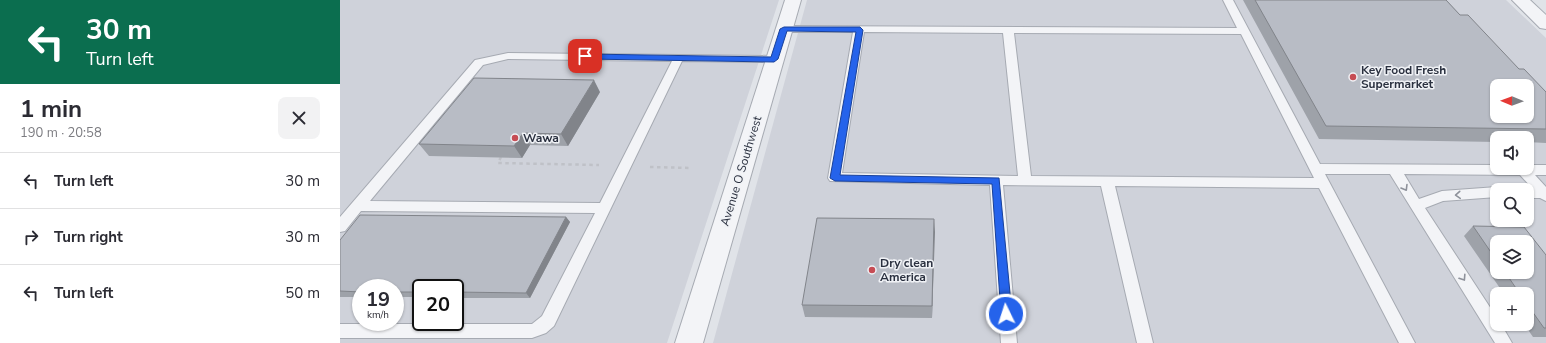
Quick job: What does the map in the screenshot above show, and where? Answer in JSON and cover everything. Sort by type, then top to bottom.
[{"type":"street","name":"Avenue O Southwest","points":[[689,343],[793,0]]},
{"type":"street","points":[[1520,0],[1546,24]]},
{"type":"lane","points":[[1228,0],[1407,343]]},
{"type":"lane","points":[[784,29],[1244,31]]},
{"type":"lane","points":[[1008,29],[1025,182]]},
{"type":"lane","points":[[860,30],[835,178],[1025,182],[1323,183]]},
{"type":"lane","points":[[340,227],[479,62],[508,56],[774,59]]},
{"type":"lane","points":[[340,331],[532,331],[540,328],[548,321],[678,57]]},
{"type":"lane","points":[[1316,169],[1490,169]]},
{"type":"lane","points":[[1394,169],[1504,343]]},
{"type":"lane","points":[[1534,169],[1546,170]]},
{"type":"lane","points":[[1528,175],[1545,195]]},
{"type":"lane","points":[[996,181],[1009,343]]},
{"type":"lane","points":[[1107,182],[1145,343]]},
{"type":"lane","points":[[1416,206],[1442,196],[1490,193]]},
{"type":"lane","points":[[1534,194],[1545,195]]},
{"type":"lane","points":[[358,206],[604,208]]},
{"type":"path","points":[[501,157],[498,163],[692,168]]},
{"type":"shaded area","points":[[340,0],[779,0],[667,343],[340,343]]},
{"type":"shaded area","points":[[807,0],[1506,0],[1546,38],[1546,343],[713,343]]},
{"type":"building","points":[[1255,0],[1446,0],[1460,15],[1468,15],[1519,69],[1524,69],[1534,79],[1490,79],[1490,123],[1534,123],[1534,79],[1546,92],[1546,129],[1326,126]]},
{"type":"building","points":[[474,78],[594,80],[561,134],[523,133],[514,146],[419,144]]},
{"type":"building","points":[[360,215],[566,217],[526,293],[464,292],[464,279],[412,279],[412,292],[404,292],[404,279],[352,279],[352,292],[340,291],[340,240]]},
{"type":"building","points":[[817,218],[934,219],[932,306],[802,305]]},
{"type":"building","points":[[1473,226],[1524,227],[1530,235],[1490,235],[1490,251]]},
{"type":"building","points":[[1534,240],[1546,255],[1546,328],[1544,328],[1534,314],[1534,287],[1515,287],[1510,279],[1534,279]]},
{"type":"place","name":"Key Food Fresh Supermarket","points":[[1353,77]]},
{"type":"place","name":"Wawa","points":[[515,138]]},
{"type":"place","name":"Dry clean America","points":[[872,270]]},
{"type":"route","points":[[585,56],[774,59],[784,29],[860,30],[835,178],[996,181],[1006,314]]}]
